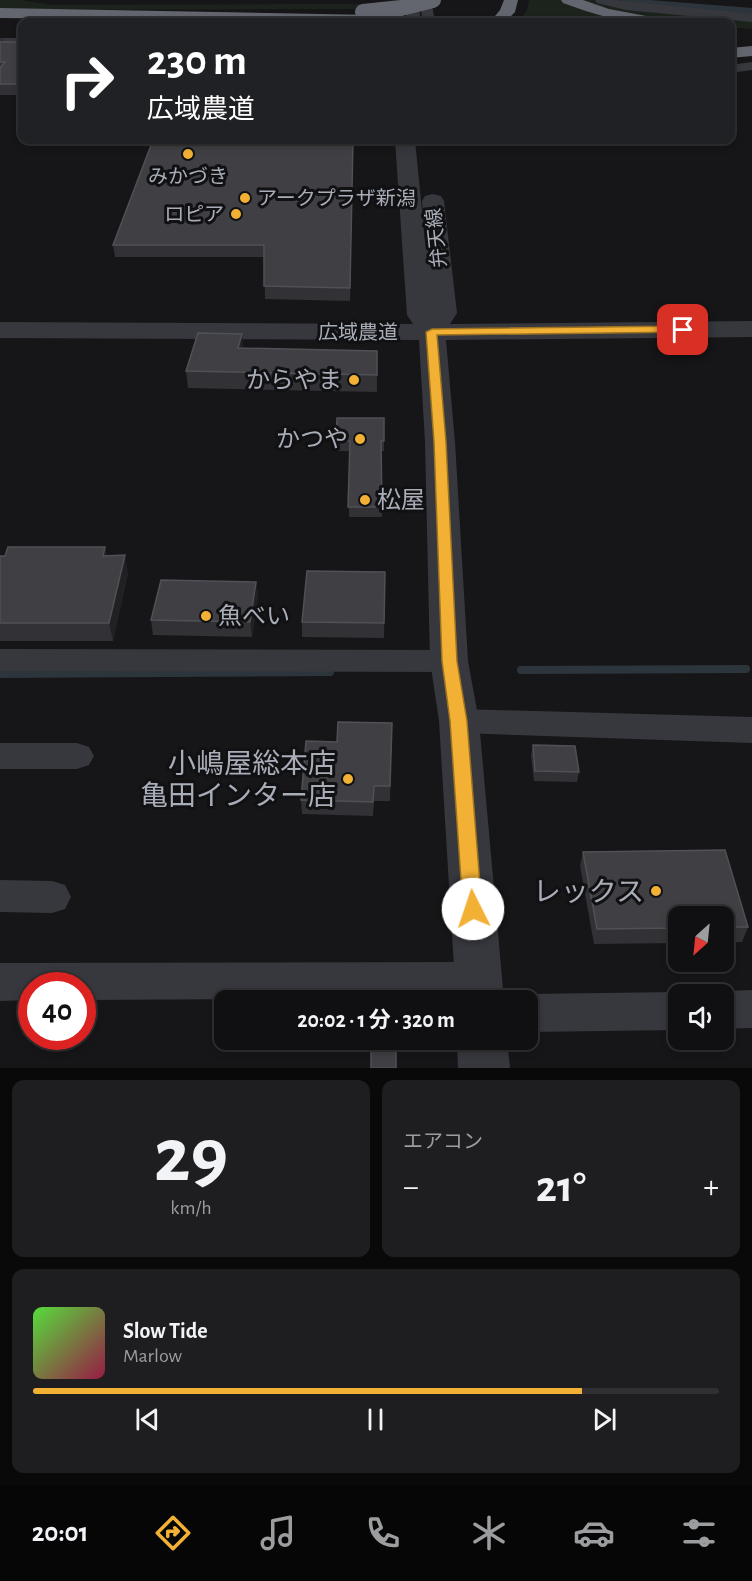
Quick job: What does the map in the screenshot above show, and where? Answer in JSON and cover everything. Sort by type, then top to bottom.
[{"type":"highway","points":[[45,0],[108,3],[269,3]]},
{"type":"highway","points":[[0,13],[362,12],[401,8],[433,0]]},
{"type":"highway","points":[[501,18],[507,12],[511,0]]},
{"type":"highway","points":[[514,18],[519,13],[523,0]]},
{"type":"highway","points":[[568,0],[606,13],[634,18]]},
{"type":"highway","points":[[362,12],[408,1]]},
{"type":"highway","points":[[362,12],[406,18]]},
{"type":"highway","points":[[0,19],[18,19]]},
{"type":"highway","points":[[735,53],[752,51]]},
{"type":"street","points":[[601,0],[637,8],[752,18]]},
{"type":"street","points":[[671,0],[752,6]]},
{"type":"street","points":[[400,18],[408,1]]},
{"type":"street","points":[[408,1],[413,18]]},
{"type":"street","points":[[408,1],[425,18]]},
{"type":"street","points":[[0,42],[18,42]]},
{"type":"street","points":[[735,68],[752,66]]},
{"type":"street","name":"弁天線","points":[[405,144],[420,315],[432,332],[440,442],[449,661],[459,721],[479,990]]},
{"type":"street","name":"弁天線","points":[[430,174],[444,313],[432,332]]},
{"type":"street","name":"広域農道","points":[[0,330],[432,332],[752,329]]},
{"type":"street","points":[[0,660],[449,661]]},
{"type":"street","points":[[459,721],[752,730]]},
{"type":"street","points":[[0,756],[77,756]]},
{"type":"street","points":[[0,896],[52,897]]},
{"type":"street","points":[[0,982],[479,990]]},
{"type":"street","points":[[734,1010],[752,1010]]},
{"type":"street","points":[[538,1013],[668,1011]]},
{"type":"street","points":[[483,1050],[484,1068]]},
{"type":"shaded area","points":[[0,0],[20,0],[53,5],[373,4],[367,9],[0,10]]},
{"type":"shaded area","points":[[529,0],[561,0],[582,9],[625,18],[521,18],[527,10]]},
{"type":"shaded area","points":[[576,0],[594,0],[752,19],[752,29],[735,27],[735,18],[633,17]]},
{"type":"shaded area","points":[[614,0],[650,0],[752,8],[752,15]]},
{"type":"building","points":[[0,42],[18,42],[18,84],[0,84],[0,68],[5,62],[0,62]]},
{"type":"building","name":"アークプラザ新潟","points":[[151,144],[353,144],[350,288],[264,286],[264,245],[113,245]]},
{"type":"building","points":[[198,333],[242,334],[238,348],[377,351],[377,375],[186,371]]},
{"type":"building","points":[[337,418],[384,418],[384,441],[381,441],[382,507],[348,507],[350,441],[336,441]]},
{"type":"building","points":[[8,547],[105,547],[103,556],[125,555],[109,623],[0,623],[0,556],[5,556]]},
{"type":"building","points":[[307,571],[385,572],[384,623],[302,622]]},
{"type":"building","points":[[161,580],[256,582],[250,622],[151,620]]},
{"type":"building","name":"小嶋屋総本店 亀田インター店","points":[[338,722],[392,723],[390,786],[374,786],[373,802],[301,800],[306,741],[337,742]]},
{"type":"building","points":[[533,745],[575,746],[579,772],[535,771]]},
{"type":"building","name":"レックス","points":[[725,850],[748,927],[734,927],[734,906],[668,906],[668,928],[597,929],[583,852]]},
{"type":"building","points":[[371,1050],[396,1050],[396,1068],[371,1068]]},
{"type":"waterway","points":[[521,670],[746,669]]},
{"type":"waterway","points":[[0,674],[330,672]]},
{"type":"place","name":"みかづき","points":[[188,154]]},
{"type":"place","name":"アークプラザ新潟","points":[[245,198]]},
{"type":"place","name":"ロピア","points":[[236,214]]},
{"type":"place","name":"からやま","points":[[354,380]]},
{"type":"place","name":"かつや","points":[[360,439]]},
{"type":"place","name":"松屋","points":[[365,500]]},
{"type":"place","name":"魚べい","points":[[206,616]]},
{"type":"place","name":"小嶋屋総本店 亀田インター店","points":[[348,779]]},
{"type":"place","name":"レックス","points":[[656,891]]},
{"type":"route","points":[[473,909],[459,721],[449,661],[440,442],[432,332],[683,330]]}]
